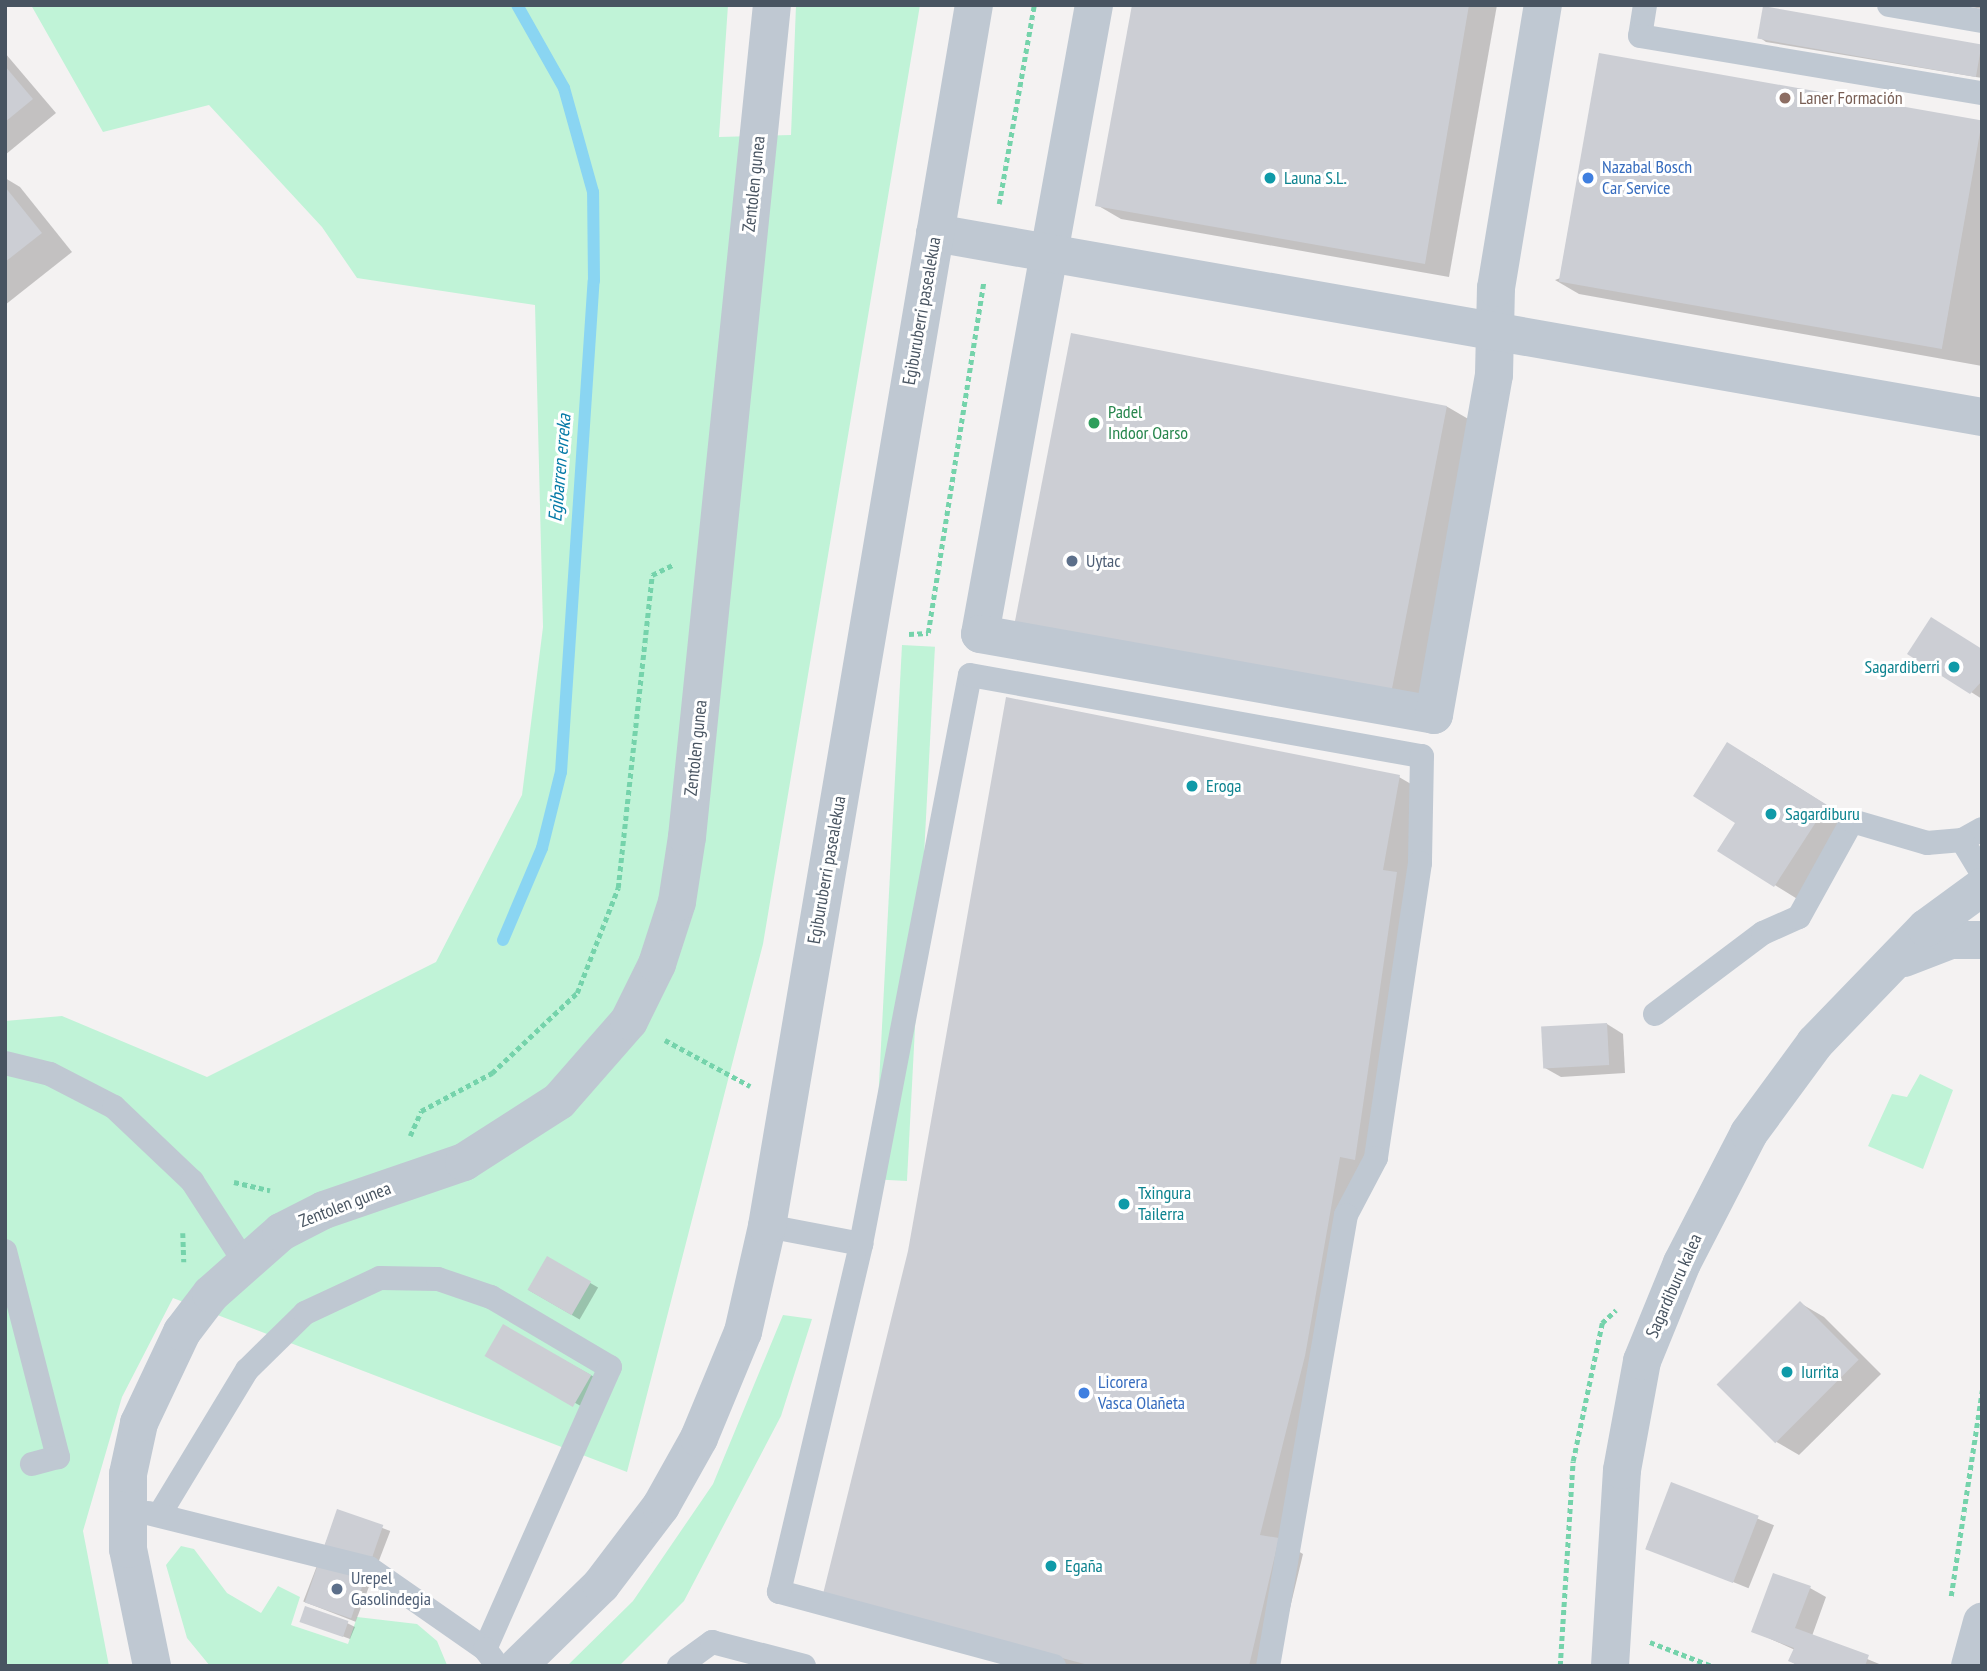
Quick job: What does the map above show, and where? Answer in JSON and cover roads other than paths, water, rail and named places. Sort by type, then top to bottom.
[{"type":"street","name":"Zentolen gunea","points":[[152,1666],[142,1619],[144,1513],[139,1423],[160,1372],[211,1293],[244,1261],[324,1210],[464,1162],[514,1135],[598,1059],[629,1021],[657,964],[677,902],[687,837],[772,5]]},
{"type":"street","name":"Egiburuberri pasealekua","points":[[518,1666],[601,1585],[687,1461],[743,1332],[767,1226],[974,5]]},
{"type":"street","points":[[1094,5],[1053,256],[980,634],[1434,715],[1499,333],[1496,288],[1543,5]]},
{"type":"street","points":[[935,233],[1053,256],[1982,417]]},
{"type":"street","name":"Sagardiburu kalea","points":[[1610,1666],[1622,1470],[1642,1361],[1682,1263],[1749,1133],[1815,1043],[1890,967],[1976,889]]},
{"type":"street","name":"Sagardiburu kalea","points":[[1890,967],[1933,945],[1977,939]]},
{"type":"street","name":"Zentolen gunea","points":[[142,1619],[170,1666]]},
{"type":"street","points":[[1970,1666],[1982,1622]]},
{"type":"lane","points":[[1645,5],[1640,36],[1982,93]]},
{"type":"lane","points":[[1889,5],[1982,21]]},
{"type":"lane","points":[[1054,1666],[779,1592],[861,1244],[970,675],[1422,756],[1420,863],[1376,1158],[1346,1215],[1268,1666]]},
{"type":"lane","points":[[1655,1014],[1763,933],[1799,917],[1852,821],[1927,843],[1972,835],[1976,889]]},
{"type":"lane","points":[[5,1063],[50,1074],[114,1107],[192,1181],[244,1261]]},
{"type":"lane","points":[[767,1226],[861,1244]]},
{"type":"lane","points":[[5,1251],[58,1457],[32,1464]]},
{"type":"lane","points":[[380,1278],[438,1279],[491,1297],[610,1367],[491,1657],[369,1568],[144,1513],[247,1370],[305,1313],[380,1278]]},
{"type":"lane","points":[[679,1666],[712,1642],[804,1666]]},
{"type":"waterway","name":"Egibarren erreka","points":[[503,940],[542,848],[561,772],[594,281],[593,192],[564,88],[517,5]]},
{"type":"place","name":"Laner Formación","points":[[1785,98]]},
{"type":"place","name":"Launa S.L.","points":[[1270,178]]},
{"type":"place","name":"Nazabal Bosch Car Service","points":[[1588,178]]},
{"type":"place","name":"Padel Indoor Oarso","points":[[1094,423]]},
{"type":"place","name":"Uytac","points":[[1072,561]]},
{"type":"place","name":"Sagardiberri","points":[[1954,667]]},
{"type":"place","name":"Eroga","points":[[1192,786]]},
{"type":"place","name":"Sagardiburu","points":[[1771,814]]},
{"type":"place","name":"Txingura Tailerra","points":[[1124,1204]]},
{"type":"place","name":"Iurrita","points":[[1787,1372]]},
{"type":"place","name":"Licorera Vasca Olañeta","points":[[1084,1393]]},
{"type":"place","name":"Egaña","points":[[1051,1566]]},
{"type":"place","name":"Urepel Gasolindegia","points":[[337,1589]]}]
